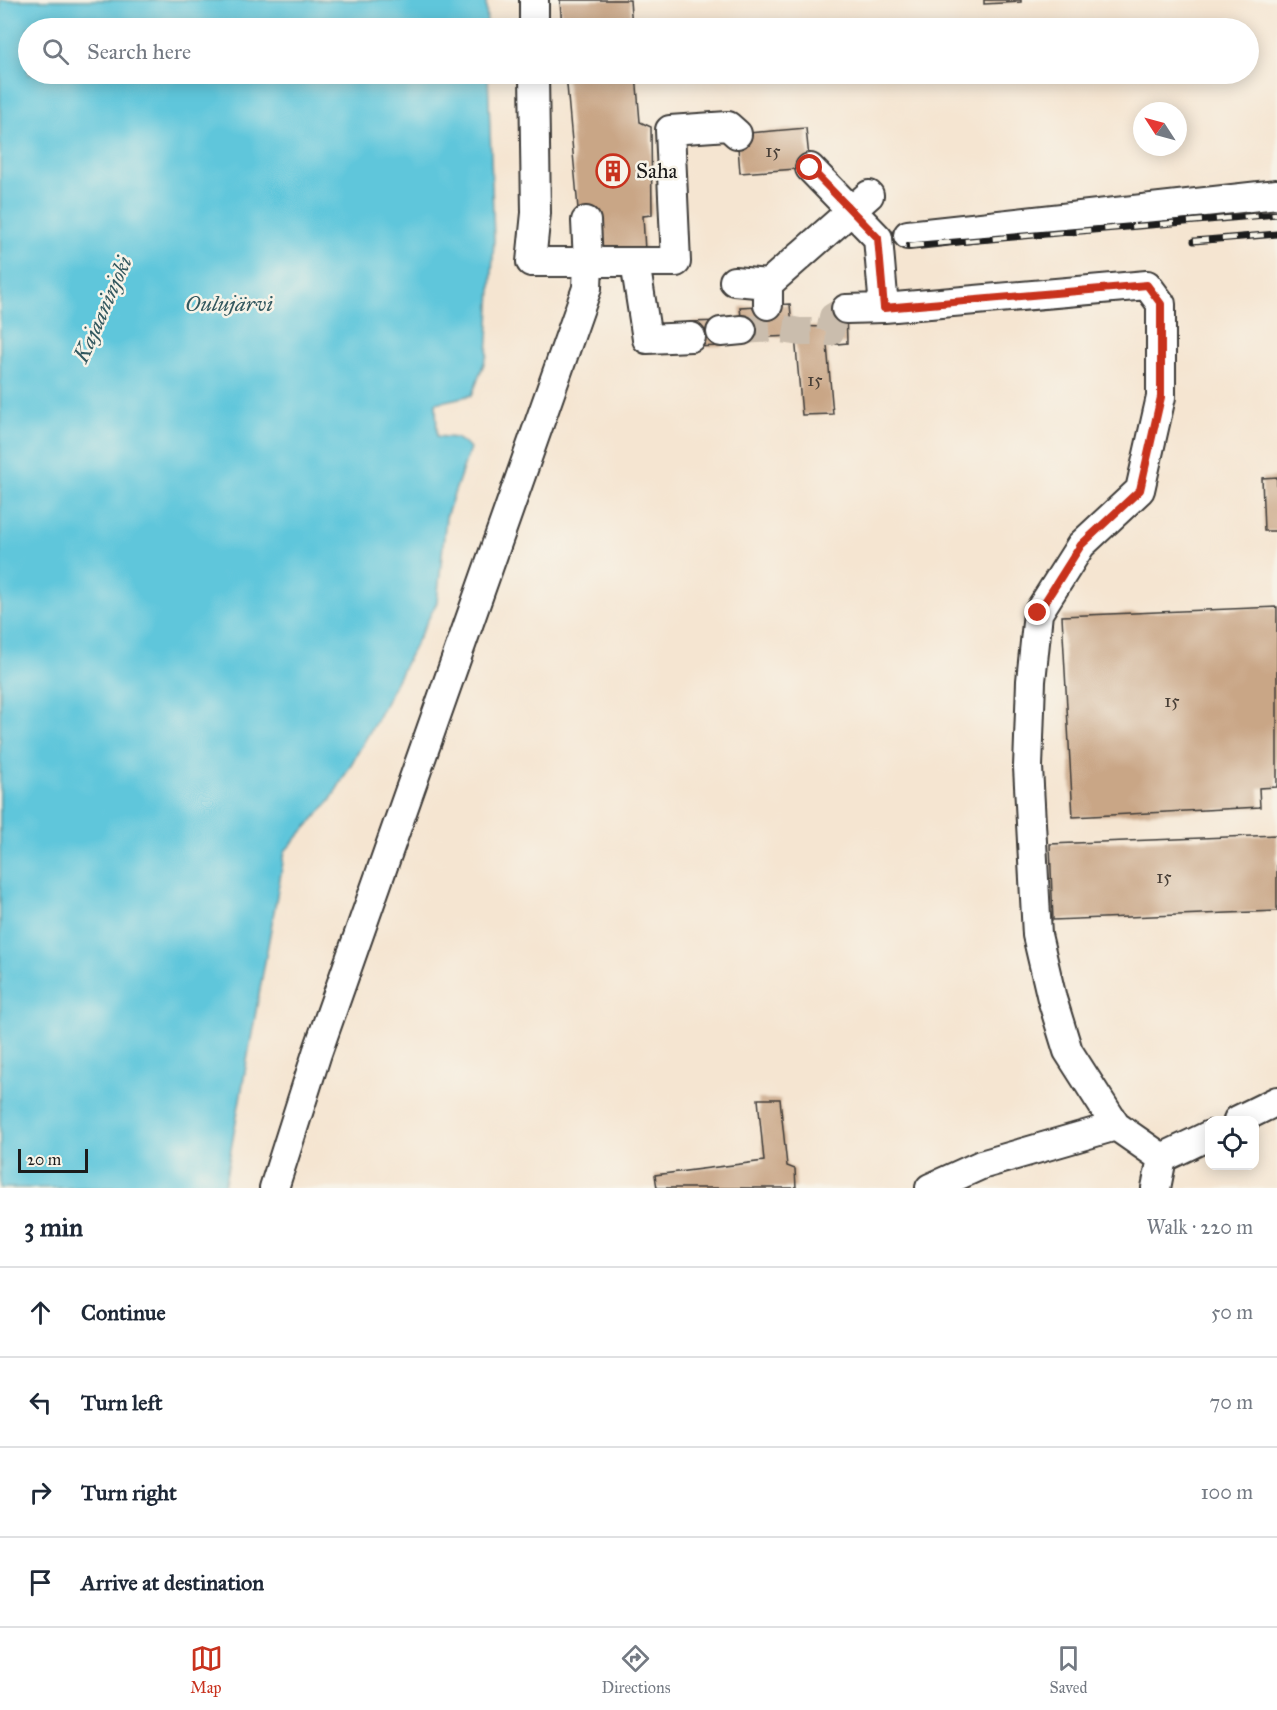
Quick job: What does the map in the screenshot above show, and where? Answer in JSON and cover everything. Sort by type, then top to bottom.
[{"type":"street","points":[[534,0],[534,18]]},
{"type":"street","points":[[534,84],[536,213],[531,262],[676,262],[670,130],[728,126],[737,134]]},
{"type":"street","points":[[810,168],[860,204],[878,238],[884,308]]},
{"type":"street","points":[[908,235],[1277,194]]},
{"type":"street","points":[[734,281],[768,295],[860,204]]},
{"type":"street","points":[[274,1188],[321,1041],[587,288],[586,221]]},
{"type":"street","points":[[635,262],[647,339],[691,337]]},
{"type":"street","points":[[846,309],[884,308],[1147,285],[1161,304],[1161,397],[1140,490],[1081,545],[1038,613],[1031,681],[1028,767],[1036,935],[1068,1051],[1116,1126],[1162,1158]]},
{"type":"street","points":[[1246,1116],[1277,1101]]},
{"type":"street","points":[[930,1188],[981,1165],[1116,1126]]},
{"type":"street","points":[[1162,1158],[1205,1137]]},
{"type":"street","points":[[1156,1188],[1162,1158]]},
{"type":"water","name":"Oulujärvi","points":[[0,0],[486,0],[487,18],[18,18],[18,84],[488,84],[494,240],[487,355],[472,395],[436,403],[437,436],[456,438],[470,448],[446,517],[437,602],[376,721],[330,801],[285,851],[224,1188],[0,1188]]},
{"type":"building","points":[[560,0],[630,0],[631,18],[561,18]]},
{"type":"building","points":[[984,0],[1021,0],[1021,2],[984,4]]},
{"type":"building","name":"Saha","points":[[567,84],[637,84],[640,122],[651,127],[652,215],[643,216],[645,251],[596,252],[579,220]]},
{"type":"building","points":[[806,128],[810,168],[740,173],[737,134]]},
{"type":"building","points":[[790,304],[792,326],[824,327],[823,312],[846,309],[847,343],[827,345],[833,414],[802,415],[795,336],[743,338],[740,307]]},
{"type":"building","points":[[720,321],[722,346],[691,347],[690,322]]},
{"type":"building","points":[[1277,477],[1277,531],[1264,531],[1262,478]]},
{"type":"building","points":[[1277,607],[1277,787],[1259,788],[1260,807],[1073,817],[1062,616]]},
{"type":"building","points":[[1277,835],[1277,911],[1053,920],[1050,844]]},
{"type":"building","points":[[758,1099],[780,1099],[787,1166],[795,1169],[796,1188],[657,1188],[655,1175],[764,1161]]},
{"type":"tunnel","points":[[742,330],[775,328],[800,332],[830,332],[833,317],[846,309]]},
{"type":"railway","points":[[909,246],[1277,214]]},
{"type":"railway","points":[[1194,241],[1277,234]]},
{"type":"place","name":"Saha","points":[[613,171]]},
{"type":"route","points":[[810,168],[878,238],[884,308],[1147,285],[1161,304],[1161,397],[1140,490],[1081,545],[1038,613]]},
{"type":"water label","name":"Kajaaninjoki","points":[[102,309]]}]
